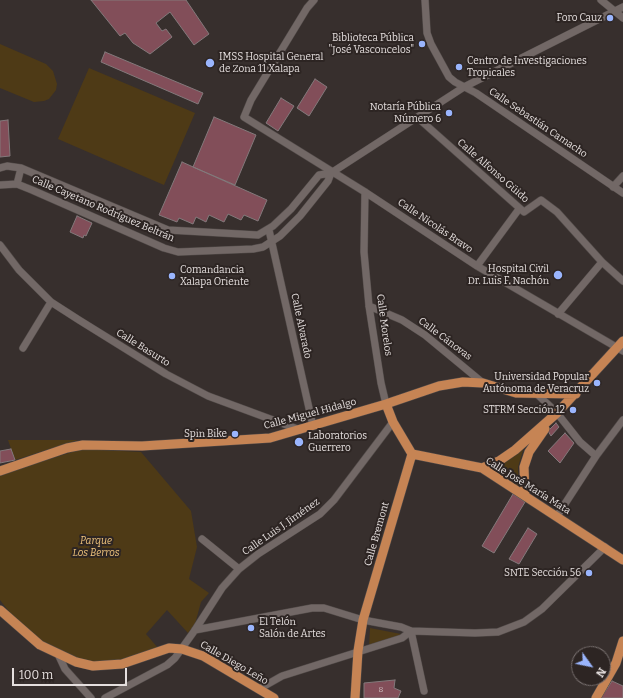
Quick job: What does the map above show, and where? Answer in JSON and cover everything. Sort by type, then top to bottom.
[{"type":"main road","points":[[482,468],[499,461],[515,450],[557,413],[621,347]]},
{"type":"main road","name":"Calle Miguel Hidalgo","points":[[0,471],[67,448],[83,445],[142,446],[270,438],[386,404],[439,386],[463,382],[483,383],[516,393],[576,394]]},
{"type":"main road","name":"Calle Morelos","points":[[386,404],[393,422],[412,454]]},
{"type":"main road","points":[[524,496],[524,467],[528,452],[557,413]]},
{"type":"main road","name":"Calle José María Mata","points":[[412,454],[482,468],[623,560]]},
{"type":"main road","name":"Calle Bremont","points":[[355,698],[358,651],[363,620],[412,454]]},
{"type":"main road","points":[[0,610],[40,645],[76,662],[93,666],[122,664],[169,648],[182,648]]},
{"type":"main road","points":[[596,698],[616,663],[623,641]]},
{"type":"main road","name":"Calle Diego Leño","points":[[182,648],[203,656],[274,698]]},
{"type":"street","name":"Calle Nicolás Bravo","points":[[314,0],[307,8],[251,100],[244,117],[365,192],[477,266],[558,314],[621,347]]},
{"type":"street","name":"Calle Sebastián Camacho","points":[[425,0],[427,33],[431,44],[450,77],[623,193]]},
{"type":"street","points":[[602,0],[623,18]]},
{"type":"street","name":"Calle Cayetano Rodríguez Beltrán","points":[[0,168],[7,166],[21,168],[168,230],[258,235],[269,230],[291,209],[319,175],[331,172],[418,118],[464,87],[614,10],[623,7]]},
{"type":"street","name":"Calle Alfonso Güido","points":[[418,118],[524,212],[541,200],[557,212],[602,262],[623,281]]},
{"type":"street","points":[[17,184],[21,168]]},
{"type":"street","name":"Calle Cayetano Rodríguez Beltrán","points":[[0,185],[17,184],[164,248],[178,252],[253,249],[273,242],[300,216],[328,181],[331,172]]},
{"type":"street","points":[[613,187],[623,176]]},
{"type":"street","name":"Calle Morelos","points":[[365,192],[364,252],[369,306],[381,383],[386,404]]},
{"type":"street","points":[[477,266],[520,209]]},
{"type":"street","name":"Calle Alvarado","points":[[269,230],[273,242],[313,426]]},
{"type":"street","name":"Calle Basurto","points":[[0,245],[19,270],[52,302],[166,374],[208,396],[300,430]]},
{"type":"street","points":[[558,314],[602,262]]},
{"type":"street","points":[[23,348],[52,302]]},
{"type":"street","name":"Calle Cánovas","points":[[369,306],[402,320],[425,335],[483,383]]},
{"type":"street","points":[[537,394],[557,413],[580,442],[596,456]]},
{"type":"street","points":[[557,516],[596,456],[623,420]]},
{"type":"street","name":"Calle Luis J. Jiménez","points":[[105,698],[167,666],[195,630],[222,588],[239,570],[258,554],[320,514],[334,500],[393,422]]},
{"type":"street","points":[[202,539],[239,570]]},
{"type":"street","points":[[195,630],[312,608],[324,608],[363,620],[401,627],[411,632],[498,632],[517,625],[542,609],[605,547]]},
{"type":"street","points":[[259,689],[282,676],[402,638],[411,632]]},
{"type":"street","points":[[411,632],[424,691]]},
{"type":"street","points":[[58,654],[65,669],[91,698]]},
{"type":"green space","points":[[0,44],[46,64],[53,71],[57,84],[56,90],[49,99],[34,102],[0,88]]},
{"type":"green space","points":[[89,68],[195,113],[164,185],[58,139]]},
{"type":"green space","points":[[8,440],[78,440],[15,460]]},
{"type":"green space","points":[[524,447],[518,467],[519,487],[493,467],[507,461]]},
{"type":"green space","name":"Parque Los Berros","points":[[82,449],[141,452],[191,511],[197,547],[189,579],[209,593],[201,602],[195,624],[188,633],[167,610],[146,634],[158,648],[125,664],[81,663],[28,636],[0,600],[0,474]]},
{"type":"green space","points":[[370,628],[406,635],[369,647]]},
{"type":"building","points":[[91,0],[186,0],[209,34],[194,45],[170,12],[156,23],[162,31],[166,29],[172,37],[150,54],[133,43],[125,33],[120,36]]},
{"type":"building","points":[[105,52],[203,93],[198,104],[101,62]]},
{"type":"building","points":[[315,79],[327,87],[309,116],[297,108]]},
{"type":"building","points":[[281,98],[294,106],[278,131],[266,123]]},
{"type":"building","points":[[214,117],[256,135],[235,185],[193,167]]},
{"type":"building","points":[[8,120],[10,156],[0,157],[0,121]]},
{"type":"building","points":[[182,162],[267,200],[258,221],[244,215],[241,220],[228,214],[224,222],[209,215],[206,222],[196,217],[193,224],[179,218],[177,222],[159,215]]},
{"type":"building","points":[[77,216],[92,223],[86,236],[84,235],[83,238],[70,232]]},
{"type":"building","points":[[556,423],[559,427],[551,436],[548,431]]},
{"type":"building","points":[[565,433],[574,443],[560,463],[548,451]]},
{"type":"building","points":[[11,449],[15,460],[0,463],[0,451]]},
{"type":"building","points":[[513,494],[525,502],[494,553],[482,546]]},
{"type":"building","points":[[528,528],[537,534],[519,564],[509,559]]},
{"type":"building","points":[[395,680],[394,688],[401,691],[398,698],[364,698],[364,683]]},
{"type":"building","points":[[612,681],[623,686],[623,698],[601,698],[609,686],[611,686]]},
{"type":"place","name":"Foro Cauz","points":[[610,18]]},
{"type":"place","name":"Biblioteca Pública \"José Vasconcelos\"","points":[[422,44]]},
{"type":"place","name":"IMSS Hospital General de Zona 11 Xalapa","points":[[210,63]]},
{"type":"place","name":"Centro de Investigaciones Tropicales","points":[[459,67]]},
{"type":"place","name":"Notaría Pública Número 6","points":[[449,113]]},
{"type":"place","name":"Hospital Civil Dr. Luis F. Nachón","points":[[558,275]]},
{"type":"place","name":"Comandancia Xalapa Oriente","points":[[172,276]]},
{"type":"place","name":"Universidad Popular Autónoma de Veracruz","points":[[597,383]]},
{"type":"place","name":"STFRM Sección 12","points":[[573,410]]},
{"type":"place","name":"Spin Bike","points":[[235,434]]},
{"type":"place","name":"Laboratorios Guerrero","points":[[299,442]]},
{"type":"place","name":"SNTE Sección 56","points":[[589,573]]},
{"type":"place","name":"El Telón Salón de Artes","points":[[251,628]]}]
